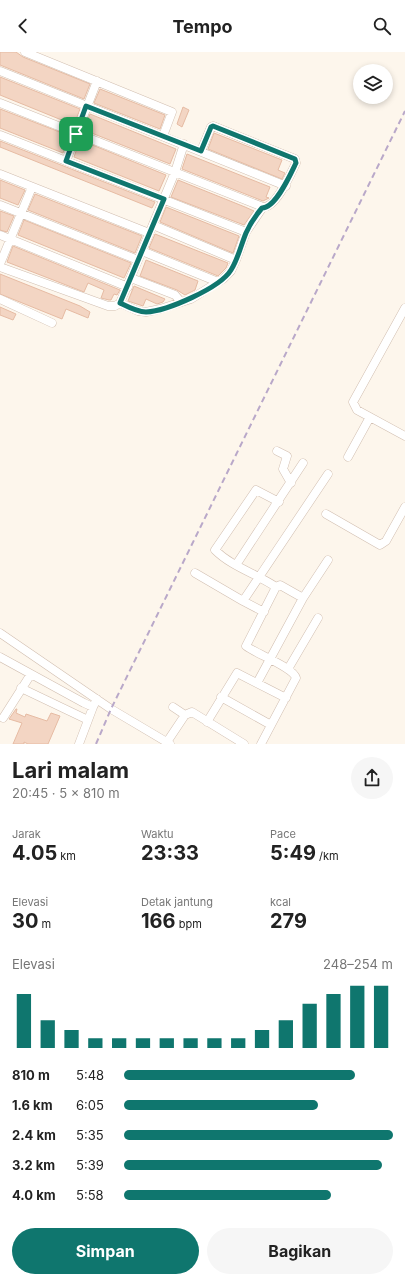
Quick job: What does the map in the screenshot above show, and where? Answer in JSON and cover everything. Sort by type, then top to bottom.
[{"type":"street","points":[[25,52],[172,112],[163,136]]},
{"type":"street","points":[[0,71],[286,186]]},
{"type":"street","points":[[66,161],[86,106],[97,81]]},
{"type":"street","points":[[0,103],[262,208],[268,207],[286,186],[296,163],[295,159],[213,126],[211,127],[201,151]]},
{"type":"street","points":[[0,135],[246,232]]},
{"type":"street","points":[[0,267],[108,306],[114,306],[120,303],[175,172],[184,144]]},
{"type":"street","points":[[0,174],[32,187],[236,260]]},
{"type":"street","points":[[0,264],[32,187]]},
{"type":"street","points":[[0,205],[138,260]]},
{"type":"street","points":[[120,303],[138,311],[146,312],[160,310],[191,299],[224,279],[231,271],[246,232],[262,208]]},
{"type":"street","points":[[0,235],[128,287]]},
{"type":"street","points":[[142,251],[218,282]]},
{"type":"street","points":[[131,278],[174,295],[181,302]]},
{"type":"street","points":[[0,299],[52,323]]},
{"type":"street","points":[[405,308],[353,402],[357,410],[405,436]]},
{"type":"street","points":[[348,457],[370,417]]},
{"type":"street","points":[[277,451],[287,456],[283,469],[291,483]]},
{"type":"street","points":[[236,565],[279,502],[302,463]]},
{"type":"street","points":[[243,601],[328,474]]},
{"type":"street","points":[[279,502],[256,490],[215,549],[216,552],[236,565],[260,576],[276,587],[280,585],[304,598]]},
{"type":"street","points":[[326,514],[380,545],[386,541],[405,507]]},
{"type":"street","points":[[257,683],[304,598],[328,560]]},
{"type":"street","points":[[195,573],[264,612]]},
{"type":"street","points":[[261,744],[296,678],[295,675],[288,669],[246,646],[276,587]]},
{"type":"street","points":[[288,669],[318,618]]},
{"type":"street","points":[[0,633],[95,703]]},
{"type":"street","points":[[0,657],[31,674],[95,703],[169,743],[185,715],[192,712],[244,744]]},
{"type":"street","points":[[207,722],[237,673],[286,698]]},
{"type":"street","points":[[3,718],[31,674]]},
{"type":"street","points":[[21,688],[88,720]]},
{"type":"street","points":[[221,698],[271,725]]},
{"type":"street","points":[[79,744],[95,703]]},
{"type":"street","points":[[173,707],[185,715]]},
{"type":"building","points":[[0,52],[16,52],[23,57],[90,84],[84,99],[0,65]]},
{"type":"building","points":[[0,77],[80,109],[74,125],[0,95]]},
{"type":"building","points":[[100,89],[165,115],[160,129],[94,103]]},
{"type":"building","points":[[183,107],[189,110],[182,127],[177,124]]},
{"type":"building","points":[[0,109],[70,136],[63,153],[0,128]]},
{"type":"building","points":[[90,114],[176,149],[170,164],[84,130]]},
{"type":"building","points":[[214,133],[282,160],[278,170],[285,173],[282,179],[208,149]]},
{"type":"building","points":[[80,140],[166,175],[159,191],[74,157]]},
{"type":"building","points":[[0,141],[155,202],[152,208],[0,147]]},
{"type":"building","points":[[187,154],[270,187],[266,197],[269,198],[263,201],[182,169]]},
{"type":"building","points":[[0,180],[25,190],[18,205],[0,198]]},
{"type":"building","points":[[178,180],[254,211],[244,225],[171,197]]},
{"type":"building","points":[[35,194],[142,236],[135,253],[28,210]]},
{"type":"building","points":[[166,207],[239,236],[233,253],[160,222]]},
{"type":"building","points":[[0,211],[14,216],[7,232],[0,230]]},
{"type":"building","points":[[24,220],[131,263],[124,278],[18,235]]},
{"type":"building","points":[[155,234],[228,263],[226,268],[218,276],[149,248]]},
{"type":"building","points":[[13,246],[120,290],[117,295],[114,294],[111,300],[109,300],[101,298],[104,290],[88,283],[84,292],[7,262]]},
{"type":"building","points":[[146,260],[198,281],[195,290],[185,295],[177,290],[140,276]]},
{"type":"building","points":[[0,274],[80,306],[90,312],[88,318],[66,309],[62,319],[0,294]]},
{"type":"building","points":[[134,286],[165,299],[163,302],[157,304],[146,299],[143,306],[128,301]]},
{"type":"building","points":[[0,307],[16,314],[13,320],[0,315]]},
{"type":"building","points":[[16,709],[16,713],[25,717],[26,714],[47,721],[51,713],[60,716],[48,744],[28,744],[24,742],[24,744],[13,744],[22,723],[9,719]]},
{"type":"railway","points":[[96,744],[111,709],[405,111]]},
{"type":"route","points":[[86,106],[201,151],[211,127],[213,126],[295,159],[296,163],[286,186],[268,207],[262,208],[251,223],[231,271],[224,279],[191,299],[160,310],[146,312],[138,311],[120,303],[164,199],[66,161],[76,134],[86,106]]}]
